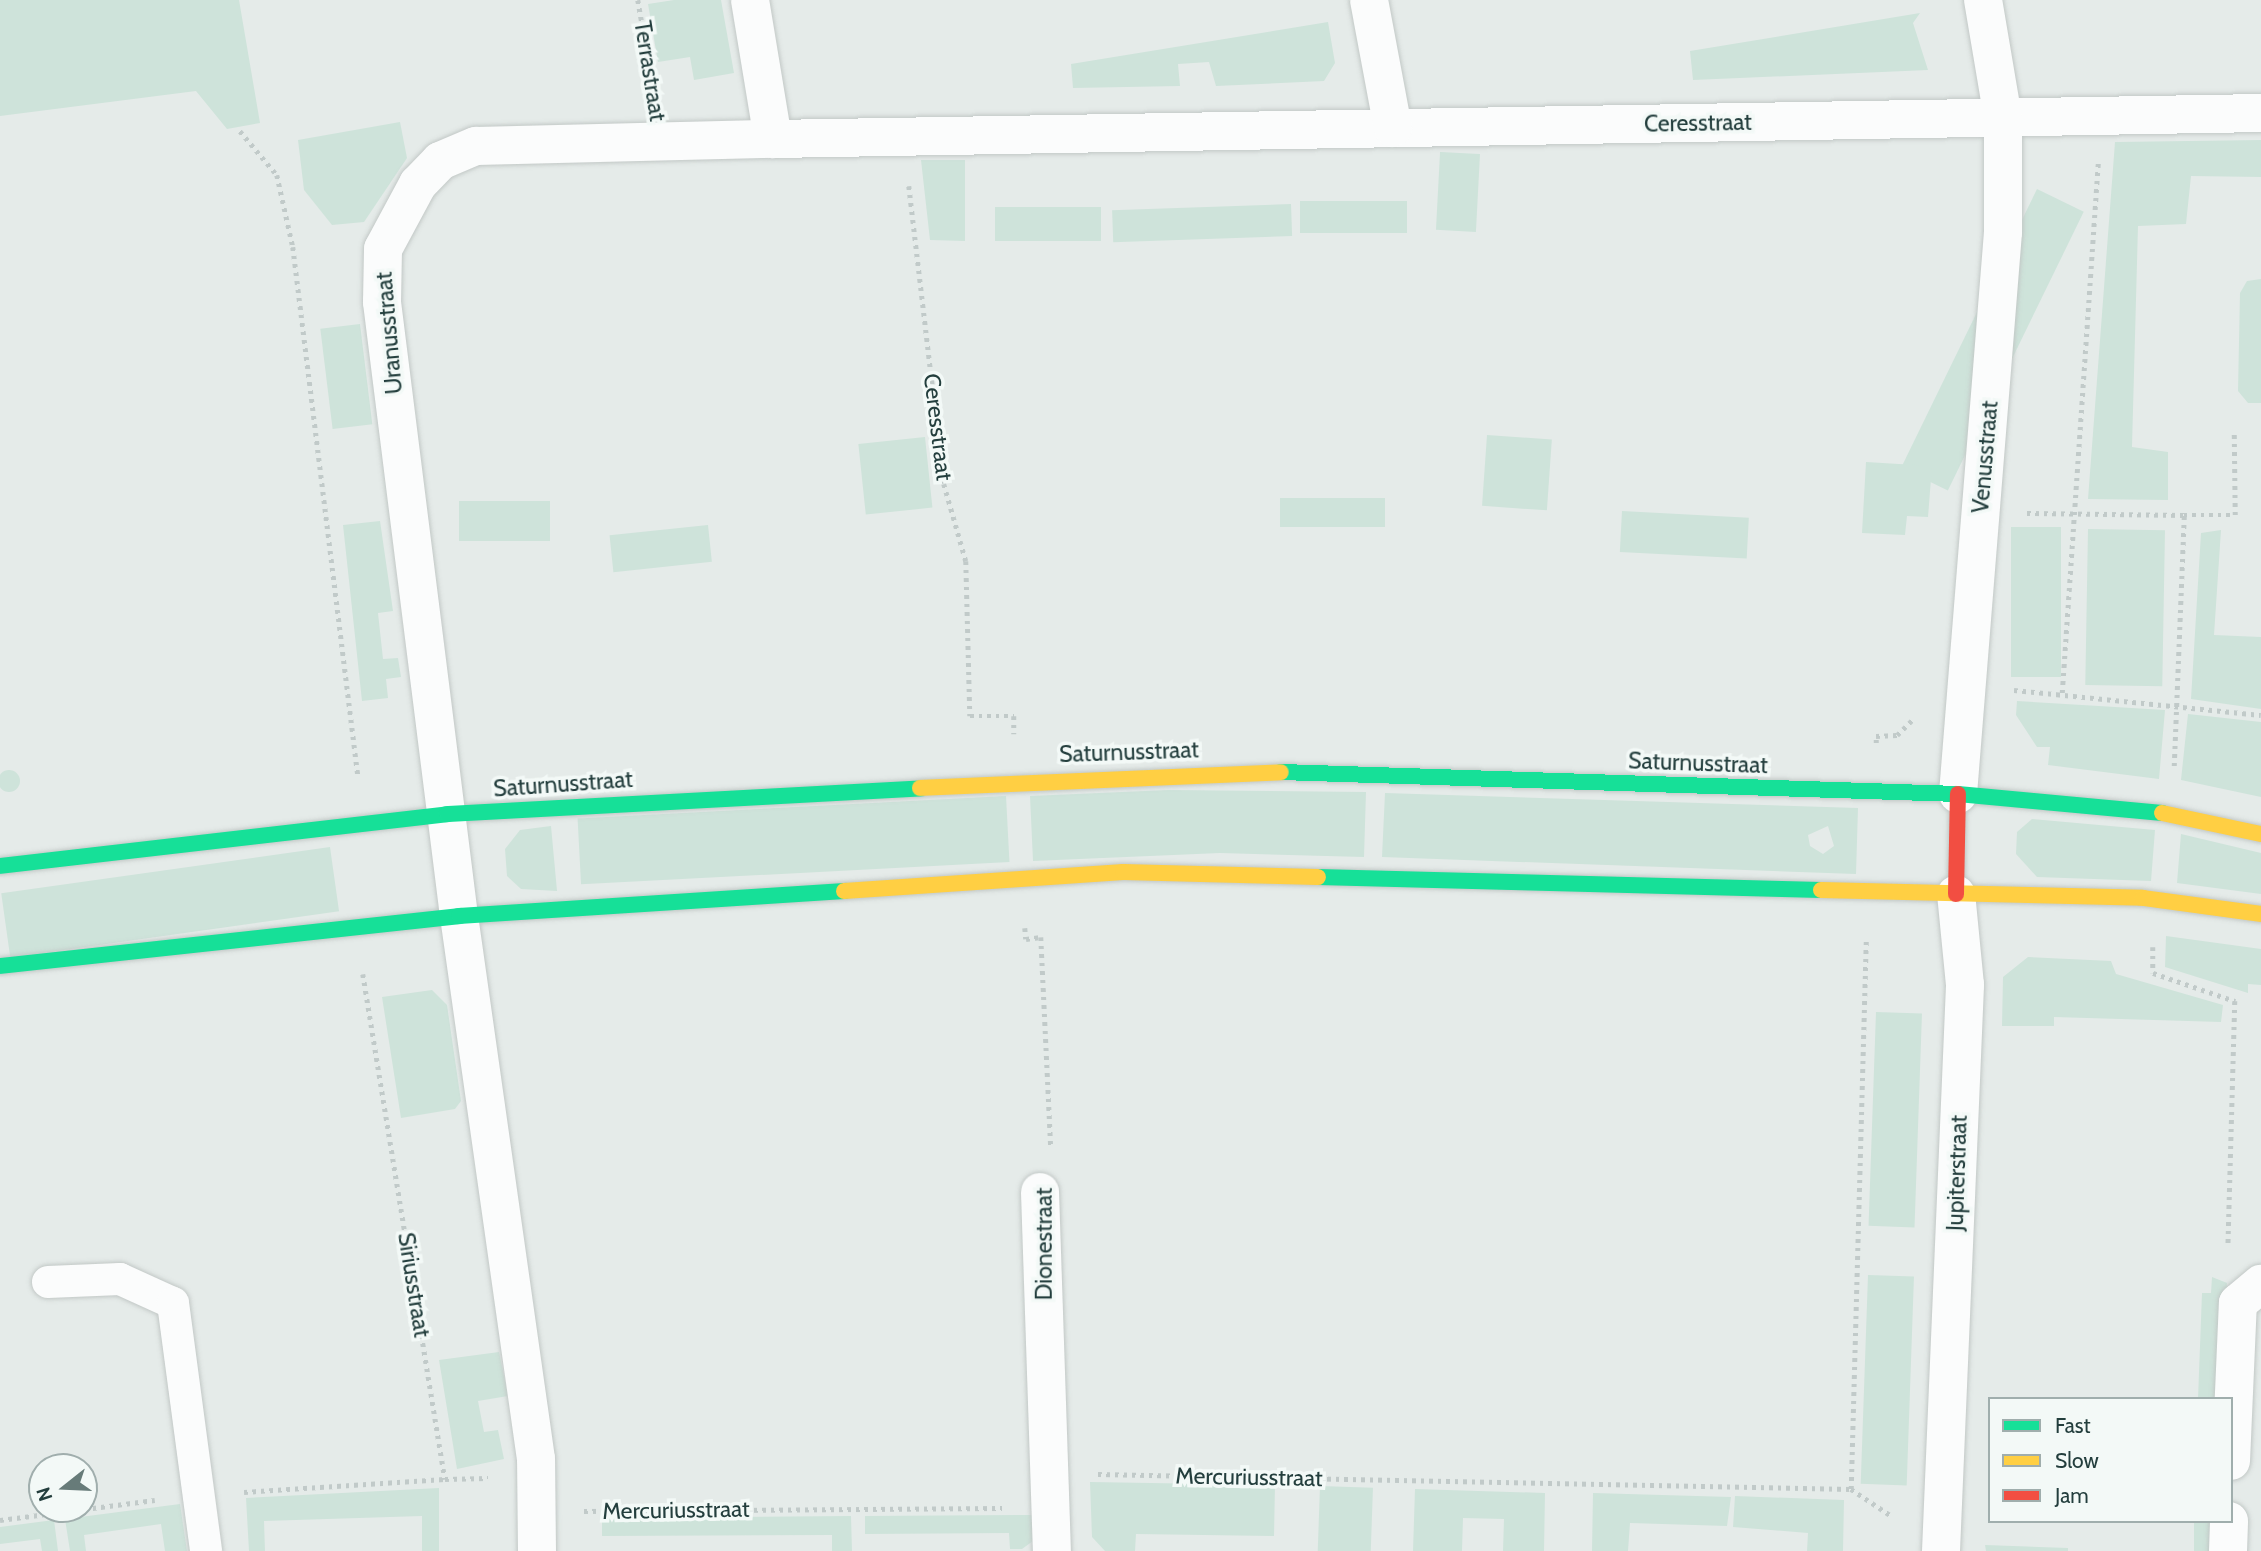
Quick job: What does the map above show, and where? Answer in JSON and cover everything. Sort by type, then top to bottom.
[{"type":"street","points":[[750,0],[773,139]]},
{"type":"street","points":[[1369,0],[1393,128]]},
{"type":"street","points":[[1983,0],[2003,118]]},
{"type":"street","name":"Ceresstraat","points":[[773,139],[2261,113]]},
{"type":"street","name":"Venusstraat","points":[[1958,794],[2003,232],[2003,118]]},
{"type":"street","name":"Uranusstraat","points":[[459,916],[382,302],[383,249],[418,184],[440,161],[476,146],[773,139]]},
{"type":"street","name":"Saturnusstraat","points":[[0,866],[447,814],[1234,771],[1958,794],[2138,810],[2261,834]]},
{"type":"street","name":"Jupiterstraat","points":[[1941,1551],[1965,985],[1956,894],[1958,794]]},
{"type":"street","points":[[0,966],[459,916],[1123,872],[2143,898],[2261,914]]},
{"type":"street","points":[[459,916],[536,1478],[537,1551]]},
{"type":"street","name":"Dionestraat","points":[[1040,1192],[1052,1551]]},
{"type":"street","points":[[2233,1416],[2238,1303],[2248,1289],[2261,1284]]},
{"type":"street","points":[[2228,1551],[2229,1523]]},
{"type":"lane","points":[[48,1282],[120,1279],[173,1303],[206,1551]]},
{"type":"path","name":"Terrastraat","points":[[638,0],[662,142]]},
{"type":"path","points":[[2062,693],[2101,116]]},
{"type":"path","points":[[240,131],[276,175],[298,274],[359,786]]},
{"type":"path","name":"Ceresstraat","points":[[903,137],[944,484],[966,561],[970,716]]},
{"type":"path","points":[[1981,512],[2184,515]]},
{"type":"path","points":[[1966,687],[2062,693],[2261,715]]},
{"type":"path","points":[[1867,891],[1851,1489],[1896,1519]]},
{"type":"path","name":"Dionestraat","points":[[1040,1192],[1052,1142],[1041,937]]},
{"type":"path","name":"Siriusstraat","points":[[368,1000],[445,1479],[580,1475],[584,1524]]},
{"type":"path","name":"Mercuriusstraat","points":[[583,1511],[1051,1507],[1081,1510],[1081,1474],[1851,1489]]},
{"type":"green space","points":[[0,0],[239,0],[260,123],[227,129],[196,91],[0,116]]},
{"type":"green space","points":[[674,0],[721,0],[734,73],[694,80],[690,57],[658,62],[648,4]]},
{"type":"green space","points":[[1920,13],[1913,23],[1928,70],[1693,80],[1690,51]]},
{"type":"green space","points":[[1328,22],[1335,63],[1324,81],[1216,86],[1209,62],[1178,64],[1180,86],[1073,88],[1071,64]]},
{"type":"green space","points":[[400,122],[407,158],[364,222],[332,225],[304,190],[298,140]]},
{"type":"green space","points":[[2261,140],[2261,177],[2191,176],[2186,224],[2138,226],[2132,447],[2168,452],[2168,500],[2088,499],[2115,142]]},
{"type":"green space","points":[[1440,152],[1480,154],[1476,232],[1436,230]]},
{"type":"green space","points":[[921,160],[965,160],[965,241],[930,240]]},
{"type":"green space","points":[[2037,189],[2084,212],[1948,490],[1901,468]]},
{"type":"green space","points":[[1300,201],[1407,201],[1407,233],[1300,233]]},
{"type":"green space","points":[[1291,204],[1292,236],[1113,242],[1112,210]]},
{"type":"green space","points":[[995,207],[1101,207],[1101,241],[995,241]]},
{"type":"green space","points":[[2261,279],[2261,403],[2248,403],[2238,391],[2240,293],[2247,281]]},
{"type":"green space","points":[[360,324],[372,424],[333,429],[320,329]]},
{"type":"green space","points":[[1487,435],[1552,440],[1547,510],[1482,506]]},
{"type":"green space","points":[[925,437],[932,508],[866,515],[858,444]]},
{"type":"green space","points":[[1866,462],[1932,466],[1928,517],[1907,516],[1905,535],[1862,533]]},
{"type":"green space","points":[[1280,498],[1385,498],[1385,527],[1280,527]]},
{"type":"green space","points":[[459,501],[550,501],[550,541],[459,541]]},
{"type":"green space","points":[[1622,511],[1749,518],[1747,559],[1620,552]]},
{"type":"green space","points":[[380,521],[393,611],[378,613],[383,659],[398,658],[401,677],[386,679],[388,698],[362,701],[343,525]]},
{"type":"green space","points":[[708,525],[712,562],[613,572],[610,535]]},
{"type":"green space","points":[[2011,527],[2061,527],[2061,677],[2011,677]]},
{"type":"green space","points":[[2088,529],[2165,530],[2162,686],[2085,685]]},
{"type":"green space","points":[[2221,530],[2214,635],[2261,637],[2261,709],[2191,699],[2201,533]]},
{"type":"green space","points":[[2017,701],[2165,710],[2159,779],[2048,765],[2050,747],[2037,747],[2016,715]]},
{"type":"green space","points":[[2188,714],[2261,722],[2261,797],[2181,780]]},
{"type":"green space","points":[[9,770],[17,773],[17,789],[9,792],[1,789],[1,773]]},
{"type":"green space","points":[[1168,790],[1366,792],[1364,857],[1220,853],[1033,861],[1030,796]]},
{"type":"green space","points":[[1385,793],[1858,808],[1856,874],[1382,857]],"holes":[[[1828,826],[1834,846],[1823,854],[1810,846],[1808,835]]]},
{"type":"green space","points":[[1006,796],[1009,862],[581,884],[578,818]]},
{"type":"green space","points":[[2032,819],[2155,830],[2151,881],[2037,877],[2016,854],[2017,832]]},
{"type":"green space","points":[[551,826],[557,891],[521,889],[507,876],[505,849],[520,830]]},
{"type":"green space","points":[[2181,834],[2261,853],[2261,894],[2177,883]]},
{"type":"green space","points":[[330,847],[339,911],[10,958],[1,893]]},
{"type":"green space","points":[[2166,936],[2261,949],[2261,985],[2248,984],[2248,993],[2165,967]]},
{"type":"green space","points":[[2028,957],[2111,961],[2116,974],[2223,1005],[2221,1022],[2054,1017],[2054,1026],[2002,1026],[2003,977]]},
{"type":"green space","points":[[432,990],[447,1005],[461,1101],[455,1109],[401,1118],[382,997]]},
{"type":"green space","points":[[1876,1012],[1922,1014],[1915,1227],[1869,1226]]},
{"type":"green space","points":[[1868,1275],[1914,1277],[1907,1485],[1861,1484]]},
{"type":"green space","points":[[2212,1277],[2227,1283],[2219,1397],[2198,1397],[2202,1293],[2211,1293]]},
{"type":"green space","points":[[499,1352],[508,1396],[478,1401],[484,1432],[498,1430],[504,1459],[457,1469],[439,1360]]},
{"type":"green space","points":[[1090,1482],[1275,1485],[1274,1536],[1136,1534],[1135,1551],[1105,1551],[1092,1537]]},
{"type":"green space","points":[[1320,1486],[1373,1488],[1371,1551],[1318,1551]]},
{"type":"green space","points":[[439,1488],[439,1551],[422,1551],[422,1516],[264,1521],[265,1551],[249,1551],[246,1498]]},
{"type":"green space","points":[[1415,1489],[1545,1493],[1544,1551],[1503,1551],[1504,1519],[1463,1518],[1462,1551],[1413,1551]]},
{"type":"green space","points":[[1593,1493],[1731,1497],[1727,1526],[1630,1523],[1628,1551],[1592,1551]]},
{"type":"green space","points":[[1735,1496],[1844,1500],[1843,1551],[1807,1551],[1808,1533],[1733,1527]]},
{"type":"green space","points":[[180,1504],[187,1551],[165,1551],[161,1524],[84,1535],[86,1551],[70,1551],[66,1523],[98,1523],[98,1515]]},
{"type":"green space","points":[[1034,1515],[1033,1541],[1022,1549],[1010,1549],[1009,1533],[865,1534],[865,1516]]},
{"type":"green space","points":[[851,1516],[852,1551],[832,1551],[832,1535],[602,1536],[602,1518]]},
{"type":"green space","points":[[54,1523],[58,1551],[42,1551],[40,1539],[0,1544],[0,1527]]},
{"type":"green space","points":[[2194,1523],[2215,1523],[2215,1551],[2194,1551]]},
{"type":"green space","points":[[1985,1545],[2068,1548],[2068,1551],[1986,1551]]},
{"type":"traffic: fast","points":[[1281,772],[1958,794],[2162,813]]},
{"type":"traffic: fast","points":[[0,866],[447,814],[920,788]]},
{"type":"traffic: fast","points":[[1318,877],[1821,890]]},
{"type":"traffic: fast","points":[[0,966],[459,916],[844,891]]},
{"type":"traffic: slow","points":[[920,788],[1281,772]]},
{"type":"traffic: slow","points":[[2162,813],[2261,834]]},
{"type":"traffic: slow","points":[[844,891],[1123,872],[1318,877]]},
{"type":"traffic: slow","points":[[1821,890],[2143,898],[2261,914]]},
{"type":"traffic: jam","points":[[1956,894],[1958,794]]}]
